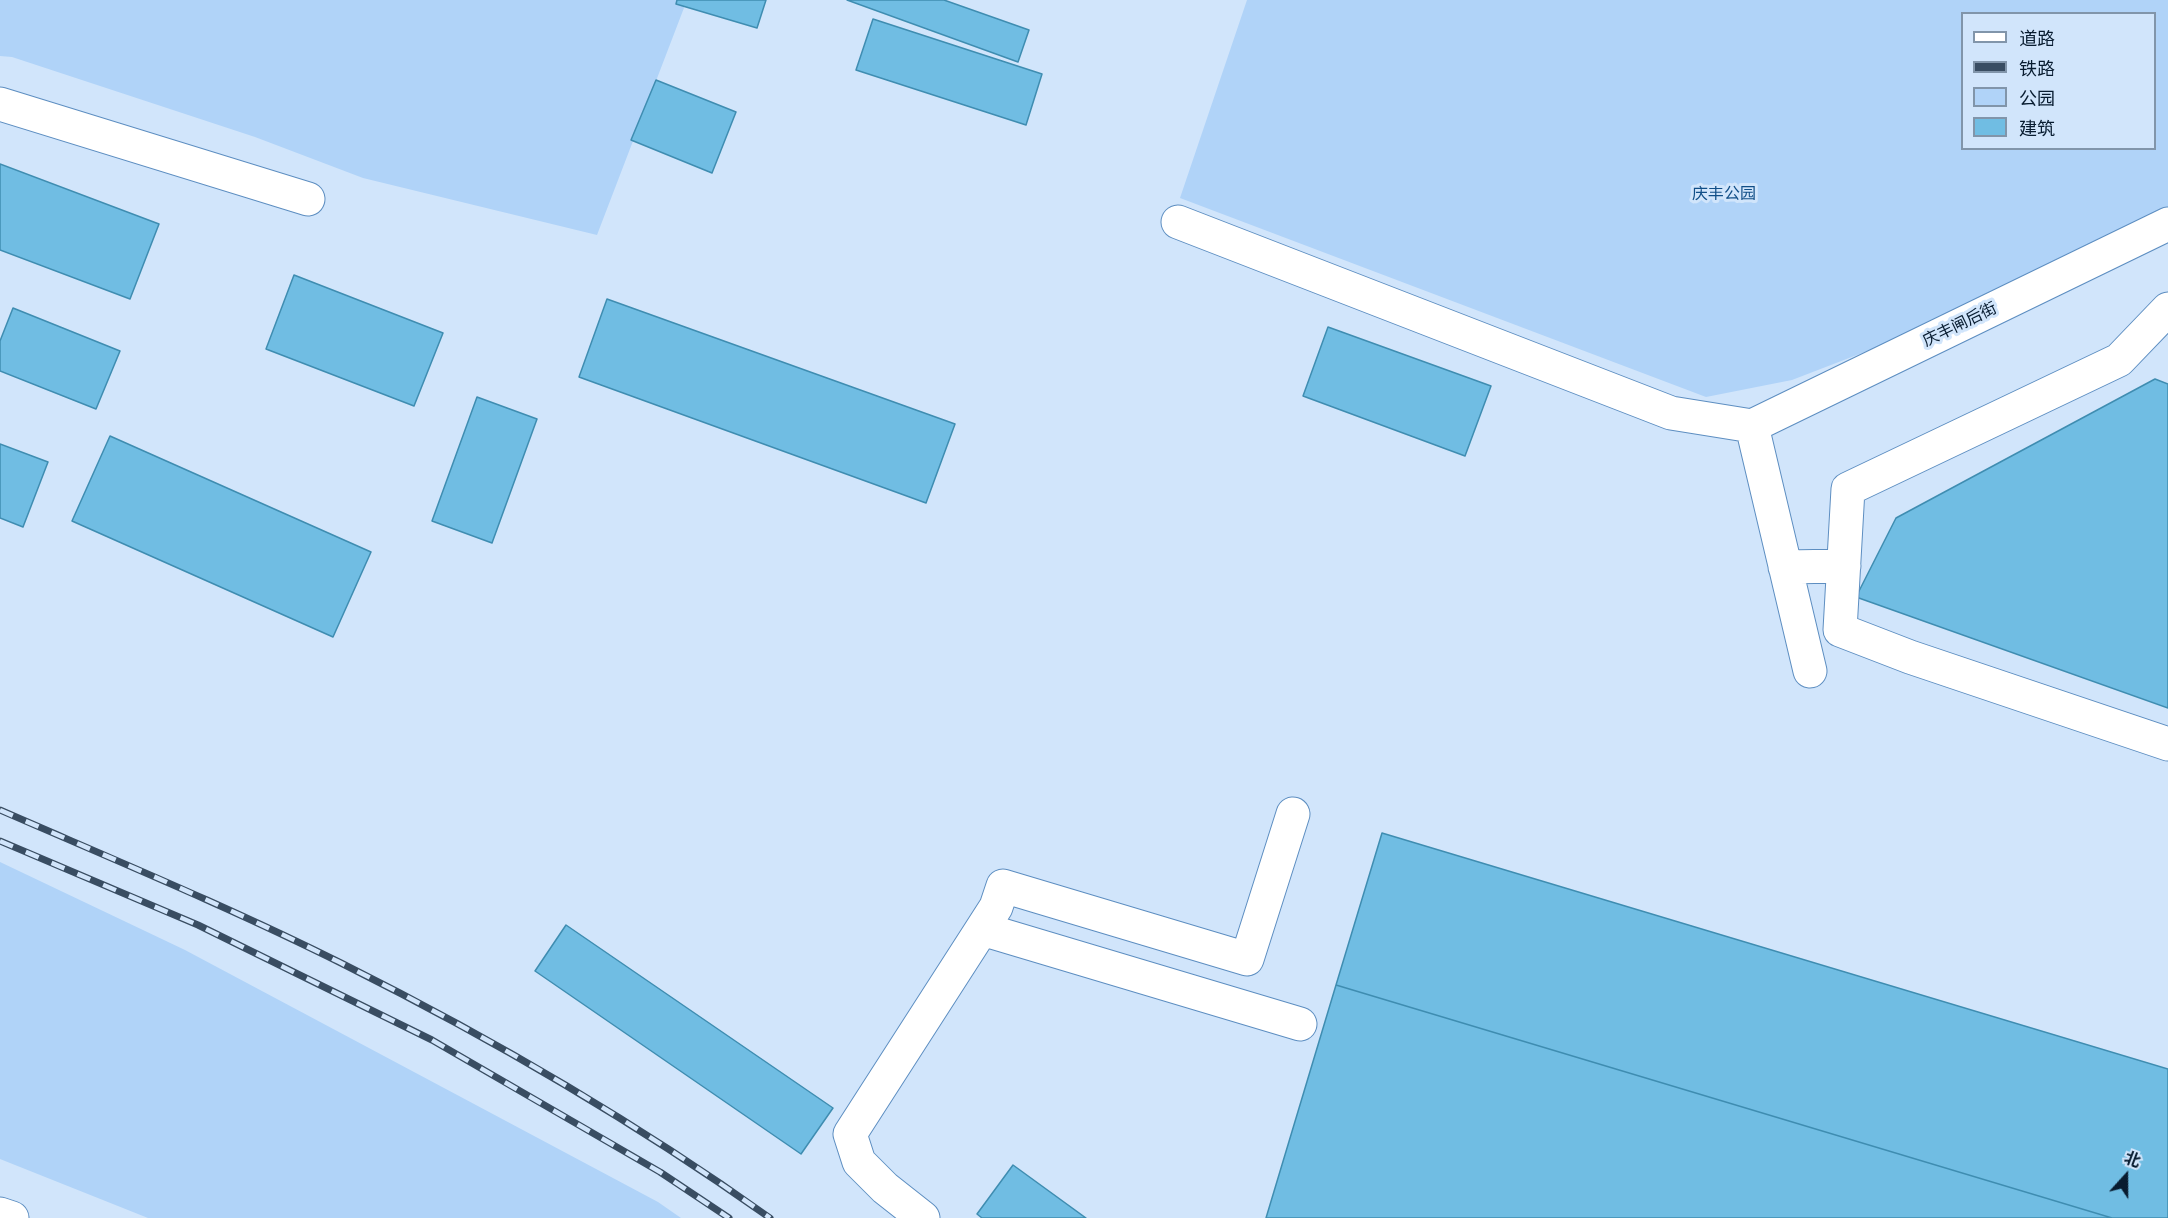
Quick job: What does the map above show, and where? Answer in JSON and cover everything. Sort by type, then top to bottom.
[{"type":"street","points":[[0,104],[308,199]]},
{"type":"street","points":[[1178,222],[1671,412],[1752,426],[1810,671]]},
{"type":"street","name":"庆丰闸后街","points":[[1752,426],[2168,224]]},
{"type":"street","points":[[2168,309],[2119,360],[1848,489],[1840,630],[1910,657],[2168,744]]},
{"type":"street","points":[[1785,567],[1844,567]]},
{"type":"street","points":[[923,1218],[885,1188],[859,1162],[850,1134],[996,907],[1003,886],[1247,959],[1293,814]]},
{"type":"street","points":[[982,929],[1300,1024]]},
{"type":"street","points":[[0,1214],[12,1218]]},
{"type":"green space","points":[[0,0],[687,0],[597,235],[363,178],[255,137],[12,57],[0,56]]},
{"type":"green space","name":"庆丰公园","points":[[1247,0],[2168,0],[2168,208],[1945,321],[1792,380],[1706,397],[1180,198]]},
{"type":"green space","points":[[0,862],[185,950],[658,1202],[681,1218],[148,1218],[0,1159]]},
{"type":"building","points":[[677,0],[766,0],[757,28],[676,4]]},
{"type":"building","points":[[847,0],[944,0],[1029,30],[1018,62]]},
{"type":"building","points":[[873,19],[1042,74],[1026,125],[856,70]]},
{"type":"building","points":[[656,80],[736,112],[712,173],[631,140]]},
{"type":"building","points":[[0,164],[159,224],[130,299],[0,250]]},
{"type":"building","points":[[294,275],[443,333],[414,406],[266,349]]},
{"type":"building","points":[[607,299],[955,424],[926,503],[579,377]]},
{"type":"building","points":[[13,308],[120,351],[96,409],[0,371],[0,341]]},
{"type":"building","points":[[1328,327],[1491,386],[1465,456],[1303,396]]},
{"type":"building","points":[[2155,379],[2168,384],[2168,708],[1856,597],[1896,518]]},
{"type":"building","points":[[477,397],[537,419],[492,543],[432,521]]},
{"type":"building","points":[[110,436],[371,552],[333,637],[72,521]]},
{"type":"building","points":[[0,444],[48,462],[23,527],[0,518]]},
{"type":"building","points":[[1382,833],[2168,1069],[2168,1218],[2112,1218],[1336,985]]},
{"type":"building","points":[[566,925],[833,1108],[801,1154],[535,971]]},
{"type":"building","points":[[1336,985],[2112,1218],[1266,1218]]},
{"type":"building","points":[[1013,1165],[1086,1218],[982,1218],[977,1214]]},
{"type":"railway","points":[[0,810],[258,923],[453,1021],[615,1115],[770,1218]]},
{"type":"railway","points":[[0,841],[198,925],[432,1040],[660,1172],[729,1218]]}]
